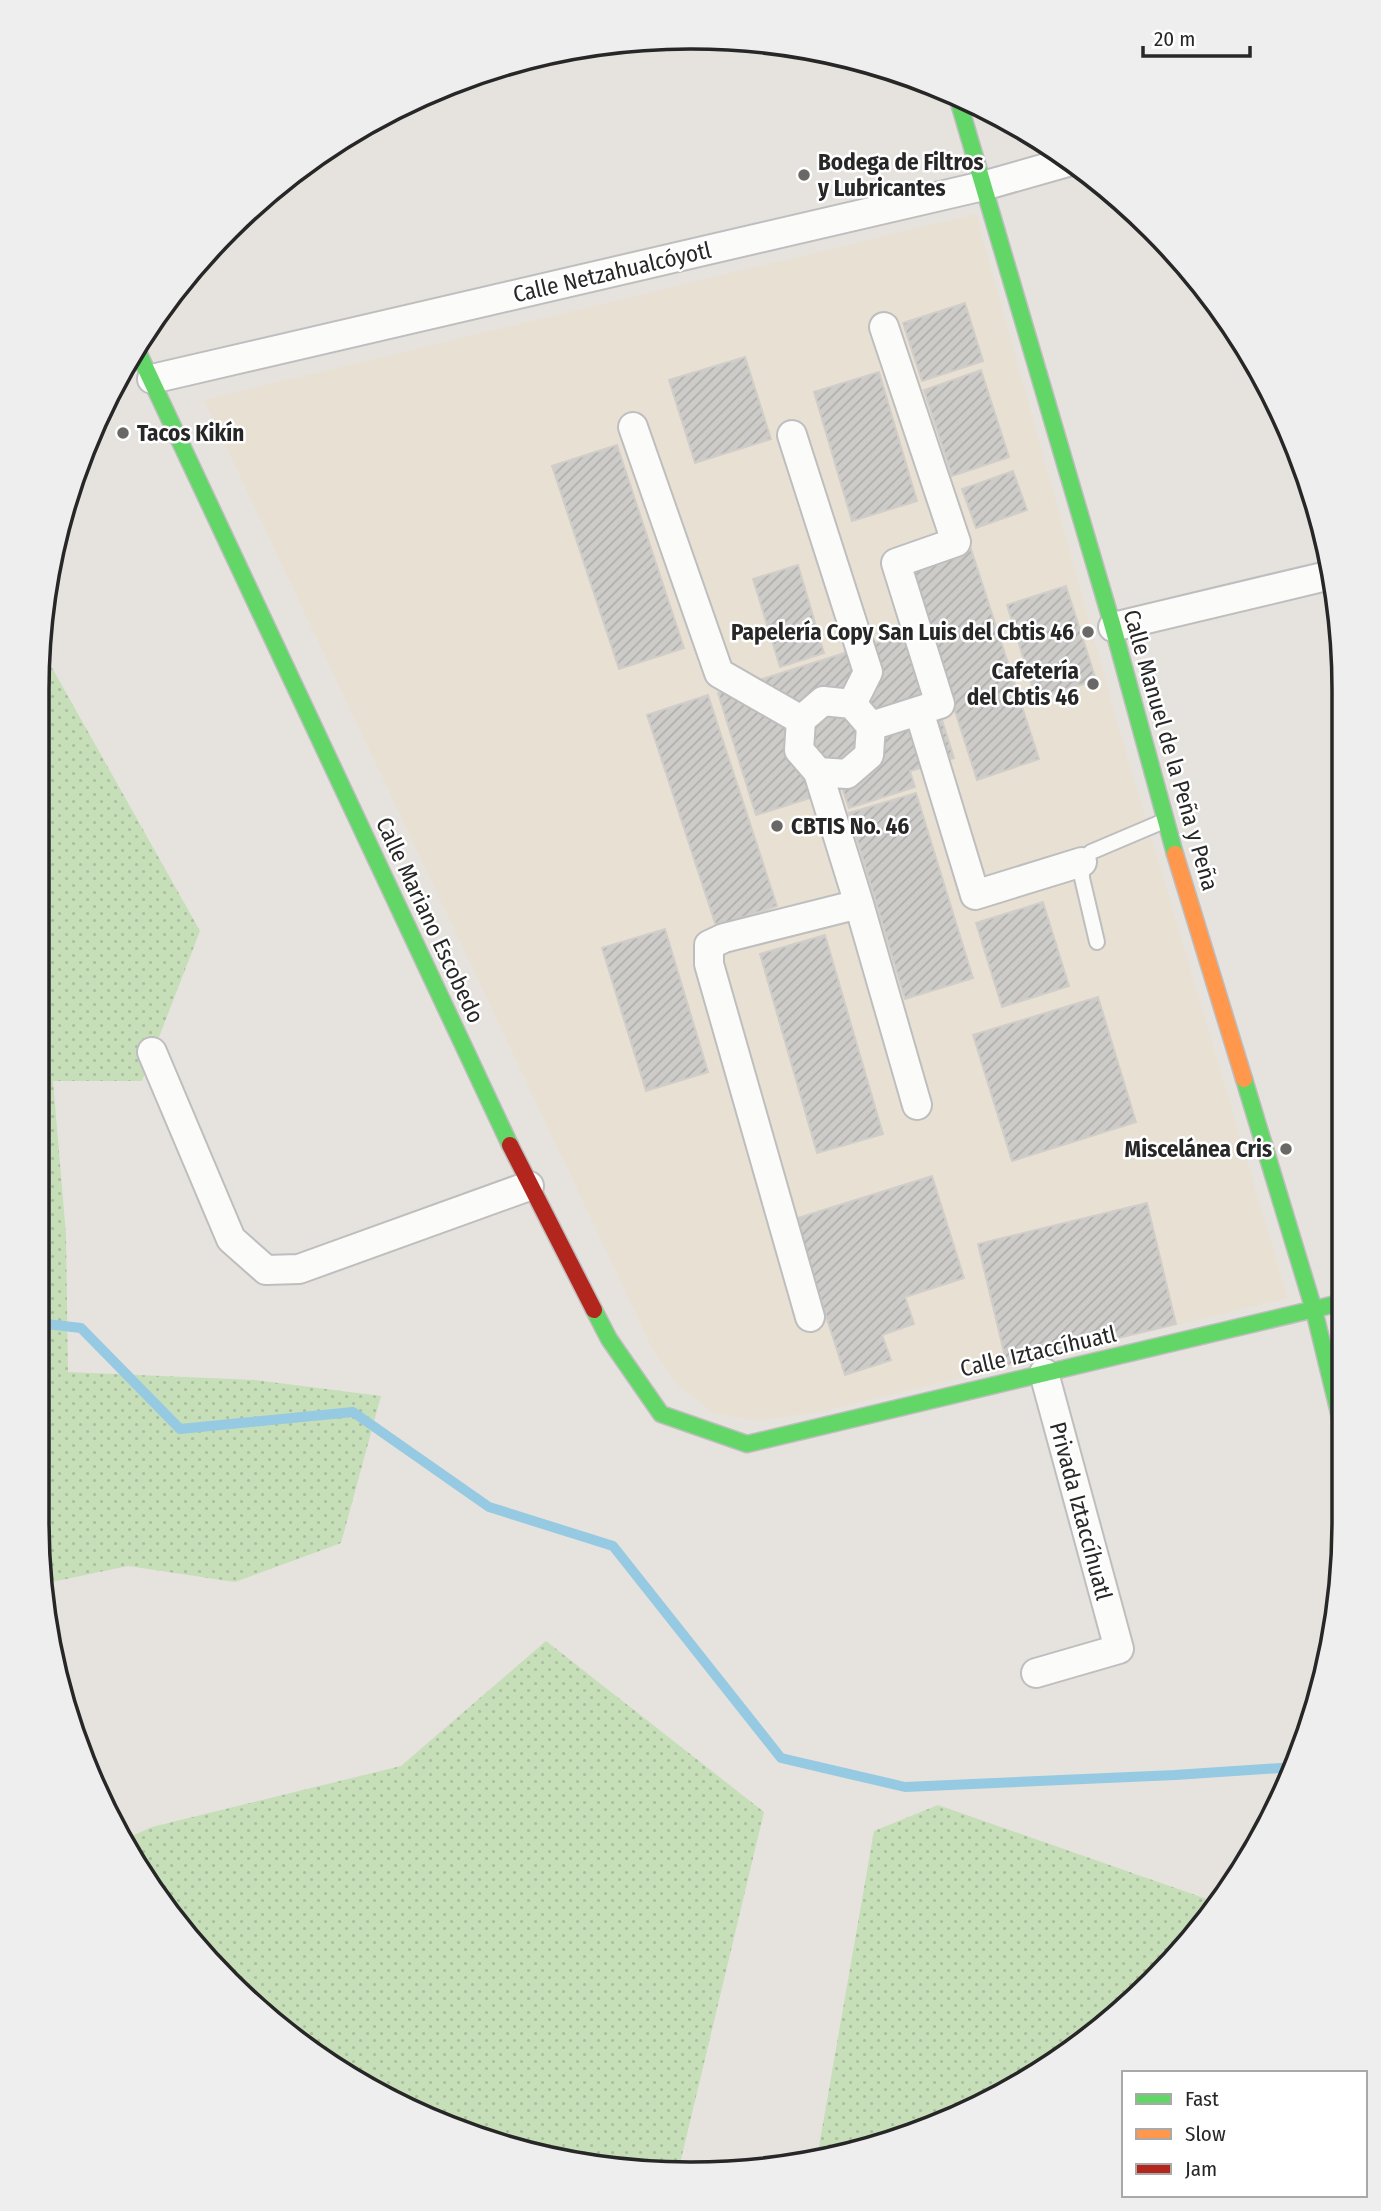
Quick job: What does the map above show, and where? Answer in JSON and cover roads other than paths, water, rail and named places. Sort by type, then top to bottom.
[{"type":"street","name":"Calle Manuel de la Peña y Peña","points":[[961,109],[1113,627],[1166,821],[1314,1310],[1332,1387]]},
{"type":"street","name":"Calle Netzahualcóyotl","points":[[152,379],[983,186],[1058,165]]},
{"type":"street","points":[[871,726],[940,704],[896,563],[956,542],[884,327]]},
{"type":"street","name":"Calle Mariano Escobedo","points":[[142,359],[529,1186],[609,1339],[662,1414],[747,1444]]},
{"type":"street","points":[[633,427],[719,673],[801,720]]},
{"type":"street","points":[[793,435],[868,671],[852,704]]},
{"type":"street","points":[[1113,627],[1322,577]]},
{"type":"street","points":[[818,772],[847,774],[869,755],[871,726],[852,704],[822,701],[801,720],[799,750],[818,772],[917,1105]]},
{"type":"street","points":[[919,711],[975,895],[1082,862]]},
{"type":"street","points":[[810,1317],[709,964],[709,945],[724,938],[859,904]]},
{"type":"street","points":[[152,1052],[231,1239],[266,1270],[299,1269],[529,1186]]},
{"type":"street","name":"Calle Iztaccíhuatl","points":[[747,1444],[1332,1305]]},
{"type":"street","name":"Privada Iztaccíhuatl","points":[[1036,1673],[1119,1649],[1044,1373]]},
{"type":"lane","points":[[1097,942],[1082,878],[1082,862],[1091,852],[1166,821]]},
{"type":"waterway","points":[[49,1324],[81,1328],[180,1429],[353,1412],[489,1507],[613,1546],[781,1758],[905,1787],[1282,1768]]},
{"type":"place","name":"Bodega de Filtros y Lubricantes","points":[[804,175]]},
{"type":"place","name":"Tacos Kikín","points":[[123,433]]},
{"type":"place","name":"Papelería Copy San Luis del Cbtis 46","points":[[1088,632]]},
{"type":"place","name":"Cafetería del Cbtis 46","points":[[1093,684]]},
{"type":"place","name":"CBTIS No. 46","points":[[777,826]]},
{"type":"place","name":"Miscelánea Cris","points":[[1286,1149]]}]
